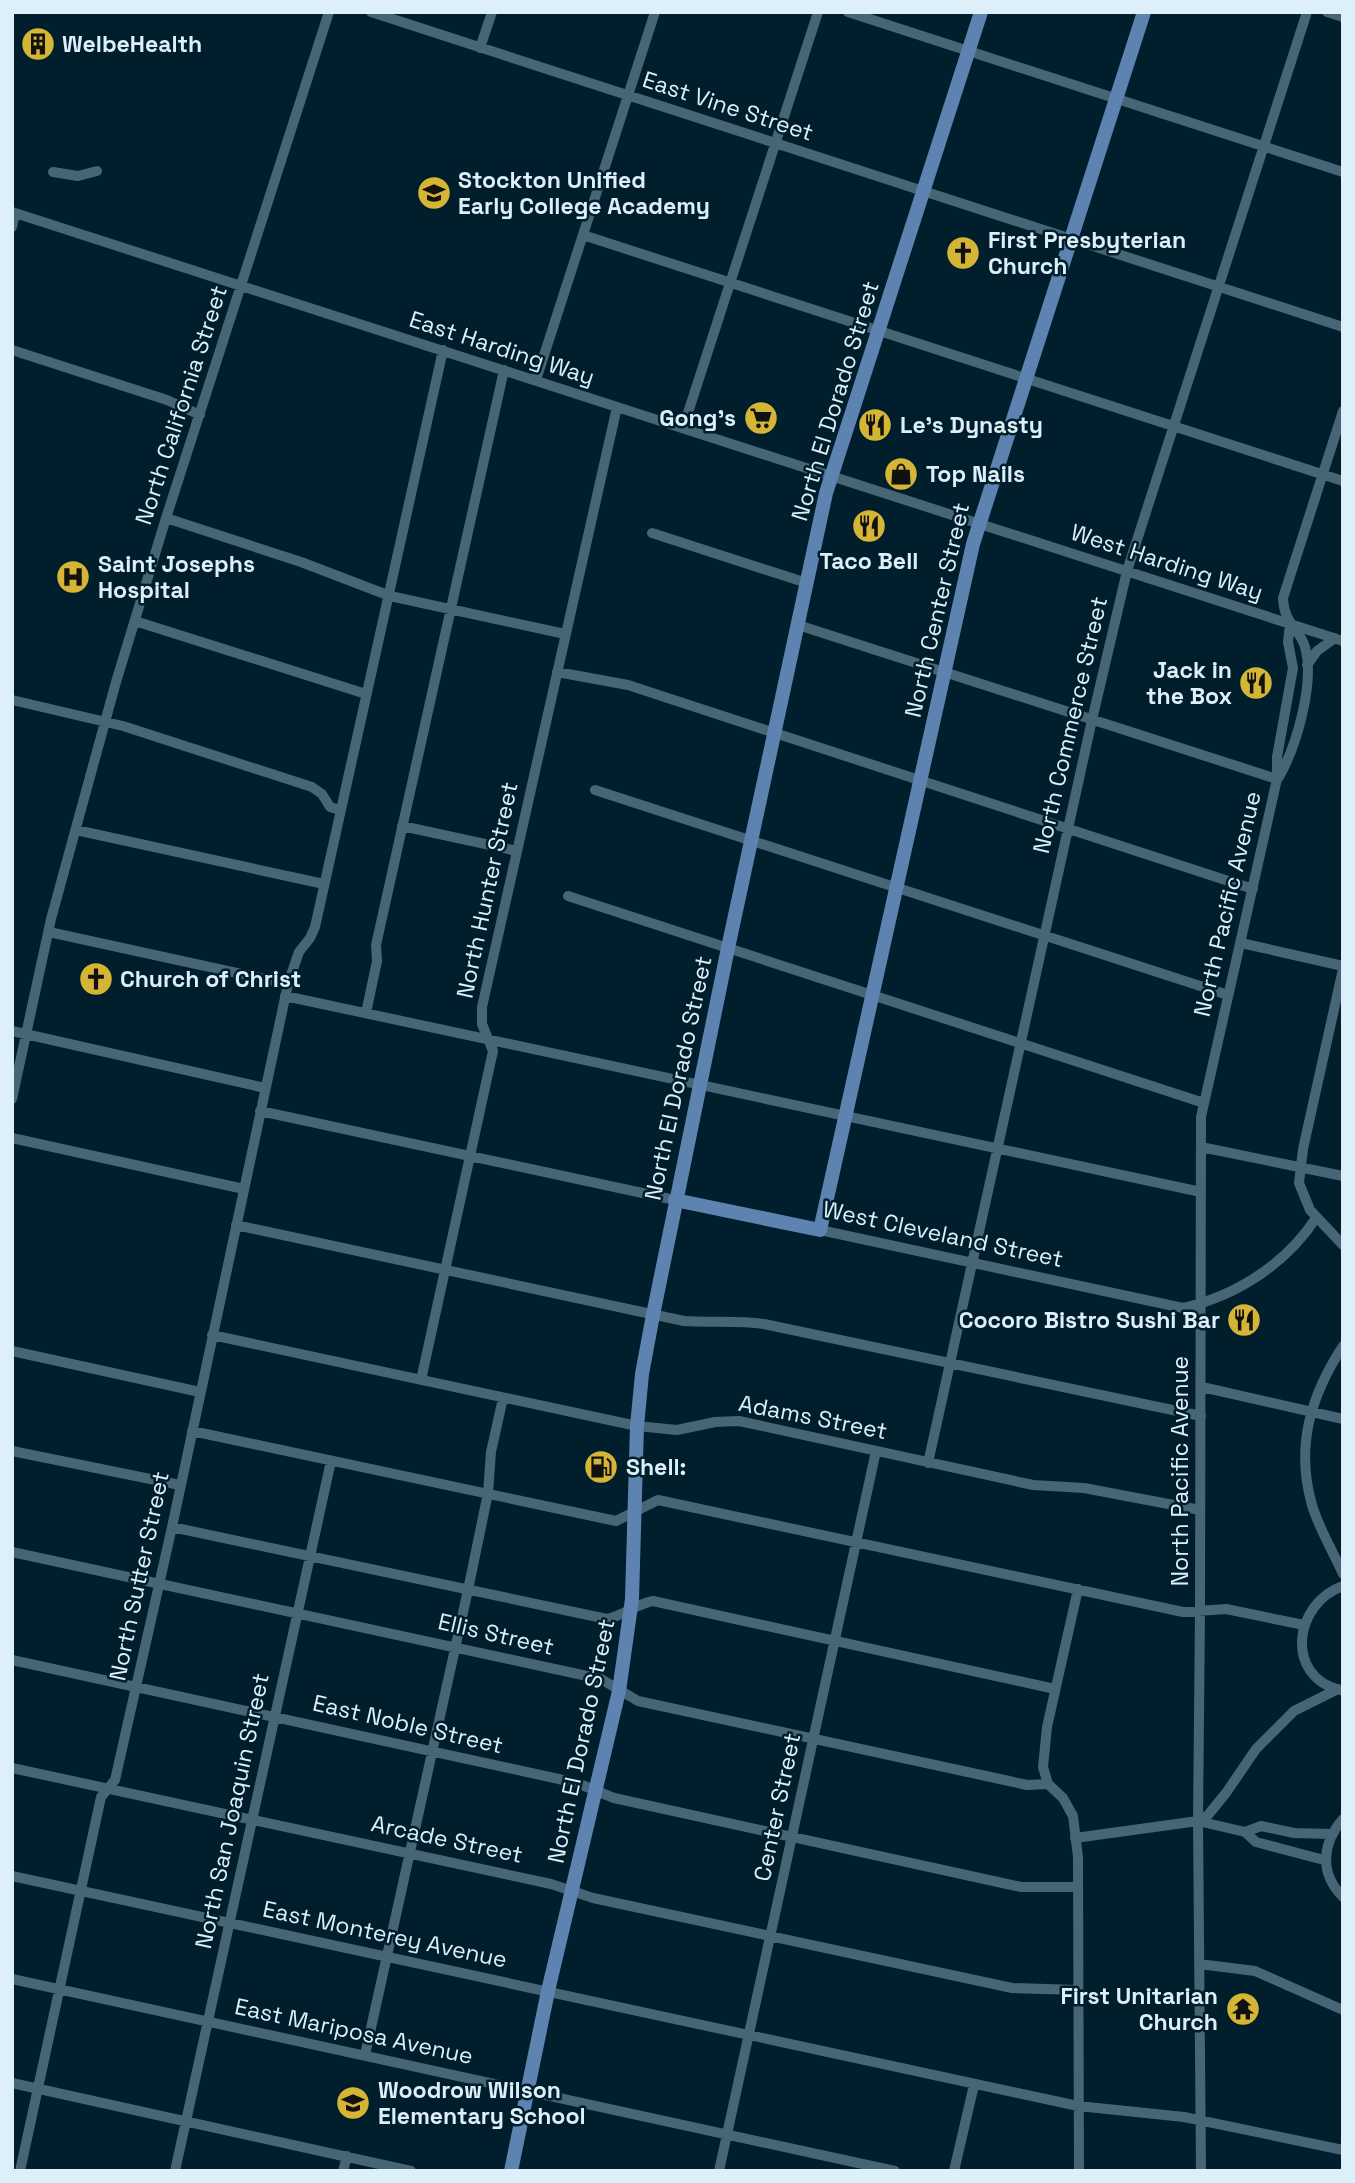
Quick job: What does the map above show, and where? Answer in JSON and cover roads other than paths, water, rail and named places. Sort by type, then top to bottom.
[{"type":"main road","name":"North El Dorado Street","points":[[511,2171],[548,1991],[618,1691],[631,1609],[637,1426],[642,1374],[675,1200],[807,583],[832,476],[981,12]]},
{"type":"main road","name":"North Center Street","points":[[820,1230],[979,524],[1144,12]]},
{"type":"main road","name":"West Cleveland Street","points":[[675,1200],[820,1230]]},
{"type":"street","name":"North California Street","points":[[12,1099],[49,932],[105,721],[166,518],[329,12]]},
{"type":"street","name":"East Vine Street","points":[[372,12],[1343,327]]},
{"type":"street","points":[[480,48],[492,12]]},
{"type":"street","points":[[536,380],[655,12]]},
{"type":"street","points":[[684,428],[818,12]]},
{"type":"street","points":[[848,12],[1343,172]]},
{"type":"street","name":"North Commerce Street","points":[[928,1463],[1127,571],[1307,12]]},
{"type":"street","points":[[1327,12],[1343,17]]},
{"type":"street","points":[[53,172],[78,176],[97,171]]},
{"type":"street","name":"East Harding Way","points":[[14,213],[979,524]]},
{"type":"street","points":[[12,227],[14,213]]},
{"type":"street","points":[[583,235],[1343,481]]},
{"type":"street","points":[[12,350],[167,400],[200,415]]},
{"type":"street","name":"North Sutter Street","points":[[20,2171],[101,1797],[115,1780],[287,990],[299,952],[315,927],[443,350]]},
{"type":"street","points":[[366,1013],[377,961],[376,945],[504,370]]},
{"type":"street","name":"North Hunter Street","points":[[421,1380],[493,1051],[481,1022],[482,1007],[617,407]]},
{"type":"street","points":[[1290,624],[1284,613],[1283,598],[1343,411]]},
{"type":"street","points":[[166,518],[301,562],[390,596],[565,634]]},
{"type":"street","name":"West Harding Way","points":[[979,524],[1339,640]]},
{"type":"street","points":[[652,533],[807,583]]},
{"type":"street","points":[[135,621],[366,694]]},
{"type":"street","name":"North Pacific Avenue","points":[[1277,779],[1288,760],[1304,705],[1308,673],[1304,645],[1290,624]]},
{"type":"street","name":"North Pacific Avenue","points":[[1201,2171],[1198,1821],[1202,1387],[1201,1117],[1277,779],[1277,757],[1293,668],[1288,642],[1290,624]]},
{"type":"street","points":[[798,625],[1277,779]]},
{"type":"street","points":[[1307,665],[1317,651],[1339,640]]},
{"type":"street","points":[[557,672],[628,685],[1253,889]]},
{"type":"street","points":[[12,701],[105,721],[312,787],[322,793],[330,807],[340,810]]},
{"type":"street","points":[[595,790],[1228,995]]},
{"type":"street","points":[[402,827],[517,851]]},
{"type":"street","points":[[76,830],[324,884]]},
{"type":"street","points":[[568,897],[1204,1103]]},
{"type":"street","points":[[49,932],[287,990],[366,1013],[1201,1192]]},
{"type":"street","points":[[1241,943],[1343,967],[1299,1183],[1302,1194],[1316,1218],[1343,1245]]},
{"type":"street","points":[[12,1031],[265,1088]]},
{"type":"street","points":[[260,1111],[675,1200]]},
{"type":"street","points":[[12,1139],[244,1189]]},
{"type":"street","points":[[1201,1147],[1343,1176]]},
{"type":"street","points":[[1200,1304],[1255,1279],[1304,1237],[1316,1218]]},
{"type":"street","points":[[236,1225],[653,1315],[706,1323],[740,1321],[787,1329],[1201,1416]]},
{"type":"street","name":"West Cleveland Street","points":[[820,1230],[1183,1308],[1200,1304]]},
{"type":"street","name":"Adams Street","points":[[212,1335],[637,1426],[677,1430],[715,1422],[739,1421],[1033,1485],[1084,1488],[1200,1510]]},
{"type":"street","points":[[1343,1346],[1324,1375],[1312,1412],[1306,1444],[1307,1482],[1318,1522],[1343,1574]]},
{"type":"street","points":[[12,1351],[200,1392]]},
{"type":"street","points":[[1202,1387],[1343,1419]]},
{"type":"street","points":[[365,2055],[468,1590],[488,1493],[491,1452],[503,1398]]},
{"type":"street","points":[[192,1431],[616,1521],[658,1500],[1183,1612],[1226,1609],[1304,1625]]},
{"type":"street","points":[[12,1451],[180,1485]]},
{"type":"street","name":"Center Street","points":[[719,2171],[876,1451]]},
{"type":"street","name":"North San Joaquin Street","points":[[175,2171],[331,1461]]},
{"type":"street","points":[[172,1527],[607,1619],[653,1601],[1055,1689]]},
{"type":"street","name":"Ellis Street","points":[[12,1552],[601,1679],[638,1701],[1027,1785],[1048,1784]]},
{"type":"street","points":[[1340,1690],[1318,1679],[1308,1665],[1302,1644],[1304,1625],[1319,1600],[1330,1591],[1343,1586]]},
{"type":"street","points":[[1077,1589],[1055,1689],[1043,1767],[1048,1784],[1063,1798],[1073,1816],[1076,1838],[1079,2171]]},
{"type":"street","name":"East Noble Street","points":[[12,1660],[433,1750],[577,1783],[614,1798],[792,1838],[1014,1885],[1077,1887]]},
{"type":"street","points":[[1198,1821],[1208,1815],[1268,1736],[1294,1711],[1340,1690]]},
{"type":"street","name":"Arcade Street","points":[[12,1768],[551,1884],[593,1898],[1012,1988],[1077,1990]]},
{"type":"street","points":[[1343,1819],[1331,1835],[1324,1860],[1331,1882],[1343,1897]]},
{"type":"street","points":[[1076,1838],[1198,1821],[1245,1832],[1256,1842],[1324,1860]]},
{"type":"street","points":[[1245,1832],[1261,1826],[1294,1833],[1331,1835]]},
{"type":"street","name":"East Monterey Avenue","points":[[12,1876],[974,2085],[1077,2106],[1199,2120],[1343,2150]]},
{"type":"street","points":[[1199,1964],[1255,1971],[1343,2010]]},
{"type":"street","name":"East Mariposa Avenue","points":[[12,1979],[895,2171]]},
{"type":"street","points":[[12,2083],[411,2171]]},
{"type":"street","points":[[954,2171],[974,2085]]},
{"type":"street","points":[[343,2171],[347,2156]]},
{"type":"place","name":"WelbeHealth","points":[[38,44]]},
{"type":"place","name":"Stockton Unified Early College Academy","points":[[434,193]]},
{"type":"place","name":"First Presbyterian Church","points":[[963,253]]},
{"type":"place","name":"Gong's","points":[[761,418]]},
{"type":"place","name":"Le's Dynasty","points":[[875,425]]},
{"type":"place","name":"Top Nails","points":[[901,474]]},
{"type":"place","name":"Taco Bell","points":[[869,526]]},
{"type":"place","name":"Saint Josephs Hospital","points":[[73,577]]},
{"type":"place","name":"Jack in the Box","points":[[1256,683]]},
{"type":"place","name":"Church of Christ","points":[[96,979]]},
{"type":"place","name":"Cocoro Bistro Sushi Bar","points":[[1244,1320]]},
{"type":"place","name":"Shell:","points":[[601,1467]]},
{"type":"place","name":"First Unitarian Church","points":[[1243,2009]]},
{"type":"place","name":"Woodrow Wilson Elementary School","points":[[353,2103]]}]
